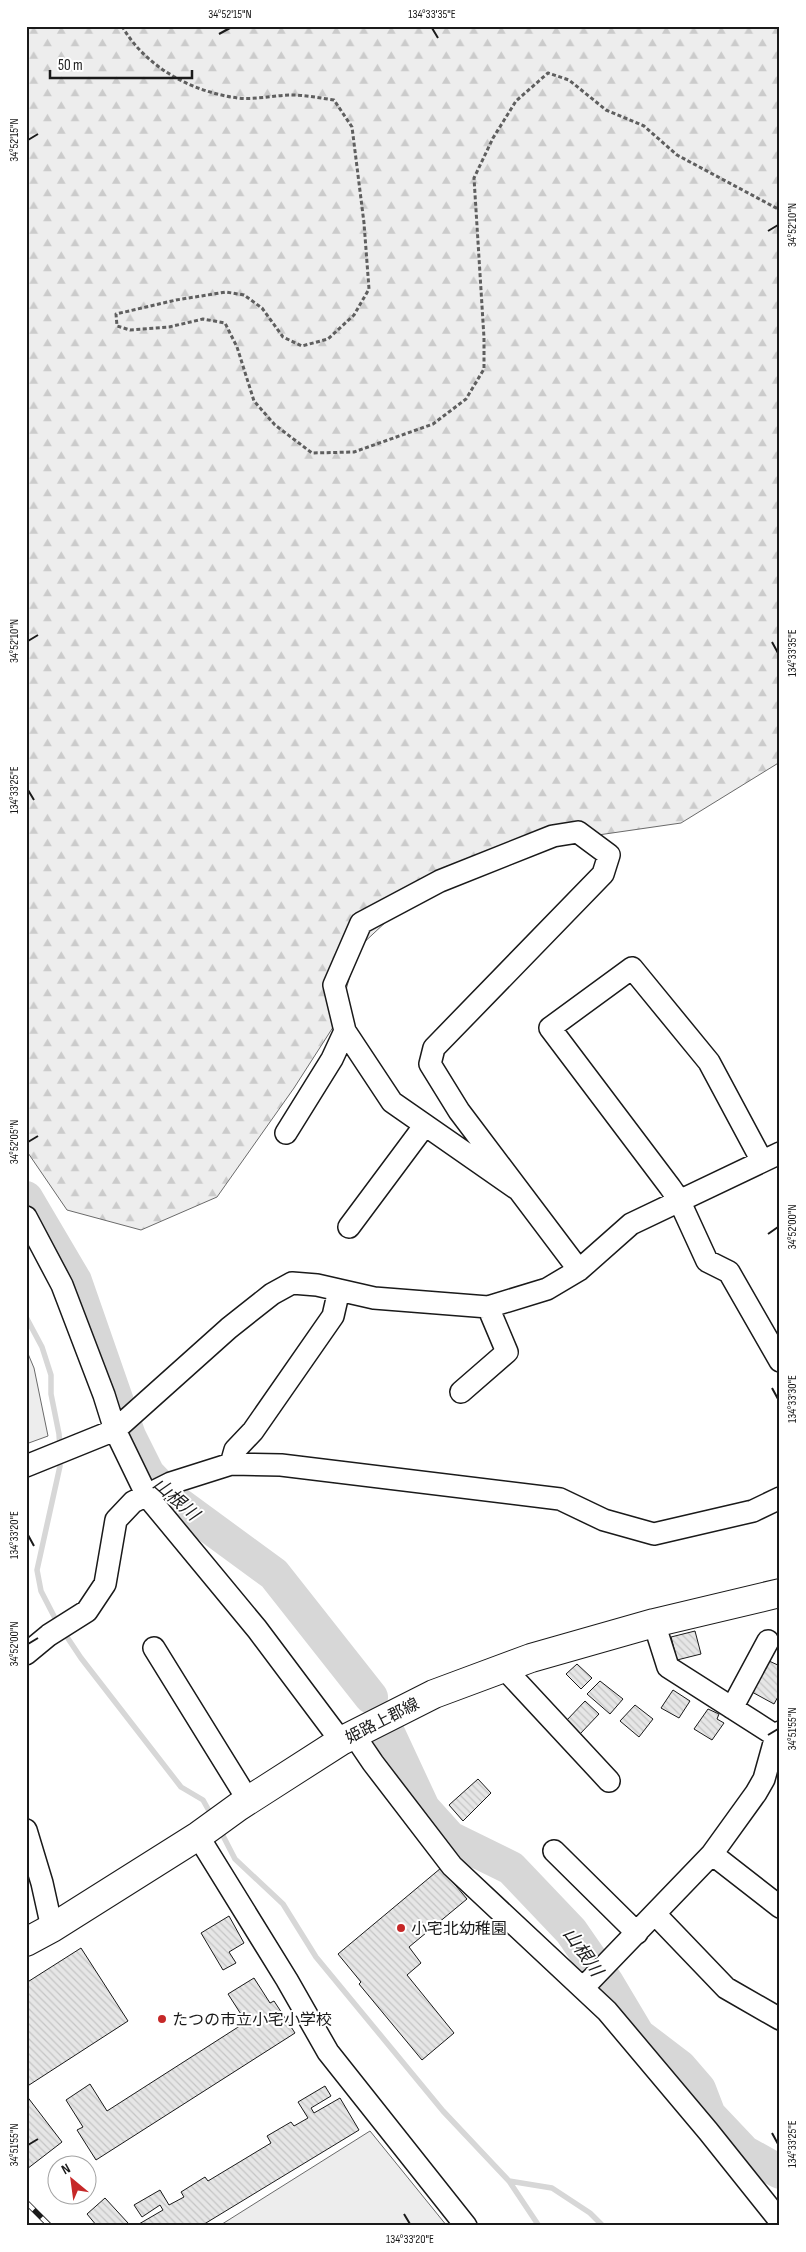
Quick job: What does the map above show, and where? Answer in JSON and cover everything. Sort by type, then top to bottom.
[{"type":"main road","name":"姫路上郡線","points":[[26,1942],[52,1928],[347,1738],[434,1694],[531,1658],[654,1623],[780,1593]]},
{"type":"street","points":[[517,1189],[392,1102],[345,1031],[334,984],[362,923],[440,881],[553,836],[578,832],[609,855],[603,874],[434,1048],[430,1064],[460,1111],[579,1270]]},
{"type":"street","points":[[26,1466],[115,1430],[272,1294],[292,1283],[339,1290],[374,1298],[488,1307],[547,1289],[579,1270],[632,1224],[679,1200],[771,1157],[709,1062],[632,968],[550,1028],[679,1200],[707,1261],[729,1272],[780,1361]]},
{"type":"street","points":[[286,1132],[332,1058],[345,1031]]},
{"type":"street","points":[[349,1227],[425,1125]]},
{"type":"street","points":[[26,1217],[62,1285],[104,1395],[115,1430],[257,1629],[347,1738],[373,1763],[452,1866],[607,2011],[780,2221]]},
{"type":"street","points":[[231,1464],[235,1450],[252,1431],[333,1316],[339,1290]]},
{"type":"street","points":[[461,1392],[507,1352],[488,1307]]},
{"type":"street","points":[[27,1653],[49,1634],[87,1611],[106,1584],[111,1563],[116,1520],[132,1502],[158,1490],[231,1464],[281,1465],[560,1499],[604,1520],[654,1534],[753,1511],[780,1498]]},
{"type":"street","points":[[583,1988],[712,1854],[756,1794],[772,1784],[778,1734],[732,1708],[668,1667],[654,1623]]},
{"type":"street","points":[[732,1708],[768,1641]]},
{"type":"street","points":[[154,1648],[243,1804]]},
{"type":"street","points":[[504,1668],[609,1781]]},
{"type":"street","points":[[26,1830],[42,1883],[52,1928]]},
{"type":"street","points":[[203,1832],[328,2052],[466,2226]]},
{"type":"street","points":[[554,1850],[637,1933]]},
{"type":"street","points":[[712,1854],[780,1907]]},
{"type":"street","points":[[655,1914],[726,1988],[780,2019]]},
{"type":"path","points":[[122,26],[157,67],[210,93],[240,98],[294,95],[334,100],[352,127],[358,169],[369,289],[354,315],[328,339],[302,346],[283,337],[262,308],[244,295],[226,292],[176,300],[116,314],[116,326],[130,330],[169,327],[203,319],[225,323],[237,347],[254,401],[275,425],[312,452],[354,452],[433,424],[466,399],[474,387],[484,369],[484,338],[474,178],[493,138],[516,101],[548,73],[569,80],[606,110],[644,126],[677,155],[780,210]]},
{"type":"green space","points":[[26,26],[780,26],[780,762],[681,823],[529,845],[434,877],[358,948],[337,1021],[294,1088],[217,1197],[141,1230],[67,1210],[26,1150]]},
{"type":"shaded area","points":[[26,1349],[34,1368],[48,1436],[26,1444]]},
{"type":"shaded area","points":[[370,2131],[447,2226],[219,2226]]},
{"type":"building","points":[[695,1631],[701,1654],[677,1660],[671,1637]]},
{"type":"building","points":[[769,1661],[780,1666],[780,1693],[774,1704],[752,1692]]},
{"type":"building","points":[[577,1664],[592,1678],[581,1689],[566,1674]]},
{"type":"building","points":[[600,1681],[623,1699],[610,1714],[587,1694]]},
{"type":"building","points":[[673,1690],[690,1701],[679,1718],[661,1708]]},
{"type":"building","points":[[585,1701],[599,1714],[580,1734],[566,1721]]},
{"type":"building","points":[[635,1705],[653,1719],[639,1737],[620,1721]]},
{"type":"building","points":[[708,1709],[719,1714],[717,1719],[724,1723],[712,1740],[694,1729]]},
{"type":"building","points":[[478,1779],[491,1793],[463,1821],[449,1805]]},
{"type":"building","points":[[441,1868],[467,1899],[409,1947],[421,1963],[407,1975],[454,2033],[422,2060],[359,1984],[361,1982],[338,1954]]},
{"type":"building","points":[[229,1916],[244,1943],[229,1952],[236,1963],[223,1970],[201,1933]]},
{"type":"building","points":[[81,1948],[128,2021],[26,2087],[26,1983]]},
{"type":"building","points":[[254,1978],[270,2003],[274,2001],[295,2033],[98,2159],[98,2154],[92,2154],[77,2130],[83,2127],[66,2100],[90,2084],[107,2111],[246,2022],[228,1994]]},
{"type":"building","points":[[325,2086],[331,2096],[311,2108],[314,2113],[340,2098],[359,2130],[201,2226],[140,2226],[139,2224],[163,2210],[160,2205],[142,2217],[134,2205],[160,2190],[169,2205],[184,2197],[181,2192],[205,2177],[208,2181],[271,2143],[267,2136],[291,2122],[294,2126],[308,2118],[298,2102]]},
{"type":"building","points":[[26,2095],[62,2142],[27,2169],[26,2168]]},
{"type":"building","points":[[105,2198],[128,2223],[125,2226],[97,2226],[87,2214]]},
{"type":"waterway","name":"山根川","points":[[26,1198],[75,1281],[129,1436],[148,1474],[173,1500],[274,1574],[371,1697]]},
{"type":"waterway","points":[[26,1317],[42,1347],[51,1375],[51,1394],[60,1448]]},
{"type":"waterway","points":[[58,1624],[41,1591],[37,1570],[60,1466],[60,1458]]},
{"type":"waterway","points":[[63,1631],[81,1658],[181,1787],[203,1800],[213,1818]]},
{"type":"waterway","name":"山根川","points":[[389,1735],[423,1808],[450,1838],[511,1868],[571,1931],[607,1983],[638,2035],[680,2067],[699,2089],[709,2115],[744,2152],[780,2172]]},
{"type":"waterway","points":[[220,1830],[235,1859],[283,1904],[316,1957],[443,2111],[509,2181],[539,2226]]},
{"type":"waterway","points":[[509,2181],[552,2188],[590,2213],[603,2226]]},
{"type":"railway","points":[[26,2202],[50,2226]]},
{"type":"place","name":"小宅北幼稚園","points":[[401,1928]]},
{"type":"place","name":"たつの市立小宅小学校","points":[[162,2019]]}]
